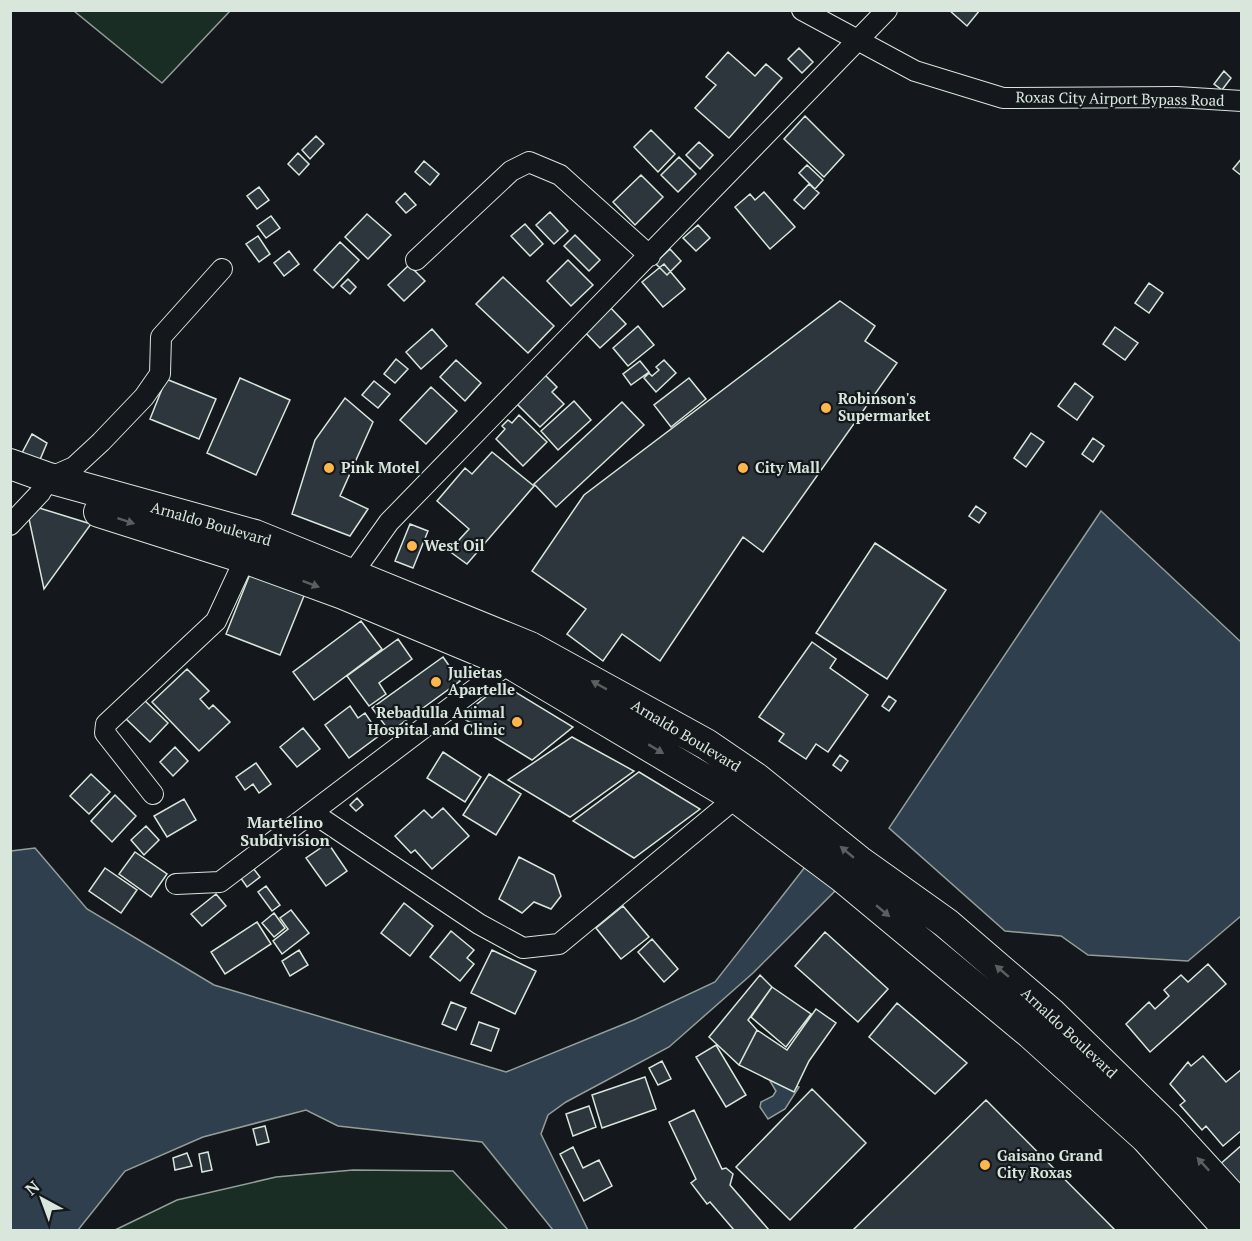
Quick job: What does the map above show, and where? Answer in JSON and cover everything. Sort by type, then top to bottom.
[{"type":"highway","name":"Arnaldo Boulevard","points":[[10,464],[44,486]]},
{"type":"highway","name":"Arnaldo Boulevard","points":[[10,483],[44,486],[251,547],[520,655],[747,788],[859,861],[946,923],[1052,1014],[1168,1127],[1242,1208]]},
{"type":"highway","name":"Arnaldo Boulevard","points":[[747,788],[842,877],[1031,1035],[1146,1138],[1229,1230]]},
{"type":"street","name":"Roxas City Airport Bypass Road","points":[[802,10],[915,71],[1003,98],[1177,97],[1242,101]]},
{"type":"street","points":[[347,584],[389,522],[887,10]]},
{"type":"street","points":[[416,260],[511,171],[529,162],[560,175],[650,256]]},
{"type":"street","points":[[10,525],[44,486],[81,460],[144,397],[160,374],[161,337],[222,269]]},
{"type":"street","points":[[153,794],[105,733],[105,723],[216,621],[251,547]]},
{"type":"street","points":[[176,884],[220,882],[520,655]]},
{"type":"street","points":[[313,813],[479,924],[523,948],[559,944],[747,788]]},
{"type":"green space","points":[[74,11],[230,11],[162,83]]},
{"type":"green space","points":[[353,1170],[453,1171],[508,1230],[115,1230],[177,1200],[276,1177]]},
{"type":"water","points":[[1101,511],[1241,642],[1241,916],[1188,961],[1088,955],[1061,936],[1005,931],[889,828]]},
{"type":"water","points":[[35,848],[87,909],[214,985],[506,1072],[634,1020],[715,982],[805,867],[837,889],[753,973],[669,1047],[566,1102],[548,1115],[541,1134],[588,1230],[553,1230],[482,1142],[338,1126],[306,1110],[203,1137],[125,1171],[78,1230],[11,1230],[11,851]]},
{"type":"water","points":[[774,1076],[799,1087],[785,1109],[768,1119],[760,1107],[761,1102],[773,1096],[776,1091],[770,1081]]},
{"type":"building","points":[[949,10],[980,10],[967,26]]},
{"type":"building","points":[[799,48],[813,62],[802,73],[788,59]]},
{"type":"building","points":[[728,52],[755,76],[766,64],[782,78],[729,138],[695,108],[716,85],[706,77]]},
{"type":"building","points":[[1224,71],[1231,78],[1222,90],[1214,84]]},
{"type":"building","points":[[805,116],[844,155],[824,177],[784,139]]},
{"type":"building","points":[[651,130],[675,154],[658,172],[634,147]]},
{"type":"building","points":[[316,136],[324,144],[310,159],[302,150]]},
{"type":"building","points":[[699,142],[713,155],[700,169],[686,155]]},
{"type":"building","points":[[298,153],[309,164],[299,175],[288,164]]},
{"type":"building","points":[[679,157],[696,174],[678,192],[661,175]]},
{"type":"building","points":[[1242,158],[1242,176],[1233,169]]},
{"type":"building","points":[[424,161],[439,174],[430,185],[415,172]]},
{"type":"building","points":[[807,165],[823,180],[815,189],[799,173]]},
{"type":"building","points":[[641,175],[663,197],[635,225],[613,202]]},
{"type":"building","points":[[809,184],[819,193],[804,209],[794,200]]},
{"type":"building","points":[[259,187],[269,200],[257,209],[247,196]]},
{"type":"building","points":[[764,192],[795,227],[770,249],[735,207],[750,194],[755,200]]},
{"type":"building","points":[[405,193],[416,205],[406,213],[396,202]]},
{"type":"building","points":[[550,212],[568,231],[554,244],[536,225]]},
{"type":"building","points":[[367,214],[391,235],[368,259],[345,237]]},
{"type":"building","points":[[271,216],[280,228],[266,238],[257,226]]},
{"type":"building","points":[[525,224],[543,244],[530,256],[511,236]]},
{"type":"building","points":[[698,225],[710,238],[696,251],[683,238]]},
{"type":"building","points":[[575,235],[600,260],[589,271],[564,246]]},
{"type":"building","points":[[258,236],[270,254],[259,262],[246,244]]},
{"type":"building","points":[[340,242],[359,260],[333,288],[314,270]]},
{"type":"building","points":[[670,249],[681,261],[667,275],[655,263]]},
{"type":"building","points":[[289,251],[299,264],[284,276],[274,263]]},
{"type":"building","points":[[568,260],[593,285],[571,306],[547,281]]},
{"type":"building","points":[[664,264],[685,289],[663,307],[642,282]]},
{"type":"building","points":[[409,265],[425,281],[404,301],[388,285]]},
{"type":"building","points":[[503,277],[554,326],[528,353],[476,304]]},
{"type":"building","points":[[348,279],[356,287],[350,294],[341,286]]},
{"type":"building","points":[[1149,283],[1163,293],[1149,313],[1135,303]]},
{"type":"building","points":[[840,301],[875,326],[865,341],[897,363],[763,552],[743,537],[660,661],[622,634],[603,661],[567,634],[586,609],[532,571],[584,495]]},
{"type":"building","points":[[607,304],[626,324],[600,348],[581,328]]},
{"type":"building","points":[[638,326],[654,345],[628,366],[613,348]]},
{"type":"building","points":[[1115,327],[1138,343],[1125,360],[1103,344]]},
{"type":"building","points":[[432,329],[447,346],[421,369],[406,352]]},
{"type":"building","points":[[396,359],[408,369],[395,383],[384,374]]},
{"type":"building","points":[[456,360],[481,383],[465,401],[440,377]]},
{"type":"building","points":[[664,360],[676,373],[656,392],[644,378],[649,373],[652,376],[659,370],[656,367]]},
{"type":"building","points":[[640,361],[649,372],[631,385],[623,374]]},
{"type":"building","points":[[545,375],[557,387],[552,392],[564,404],[540,427],[512,399]]},
{"type":"building","points":[[240,378],[290,400],[256,475],[207,453]]},
{"type":"building","points":[[689,378],[706,399],[671,427],[654,405]]},
{"type":"building","points":[[166,379],[216,399],[199,439],[150,419]]},
{"type":"building","points":[[374,381],[390,394],[378,408],[362,395]]},
{"type":"building","points":[[1075,383],[1093,397],[1077,420],[1058,406]]},
{"type":"building","points":[[431,387],[457,411],[426,444],[400,420]]},
{"type":"building","name":"Pink Motel","points":[[345,398],[373,422],[340,496],[368,509],[350,536],[292,514],[315,440]]},
{"type":"building","points":[[574,401],[591,420],[558,450],[541,431]]},
{"type":"building","points":[[622,402],[644,425],[556,507],[534,484]]},
{"type":"building","points":[[519,415],[547,442],[523,466],[496,439],[505,429],[502,426],[508,420],[512,423]]},
{"type":"building","points":[[1031,433],[1044,442],[1026,467],[1014,458]]},
{"type":"building","points":[[32,434],[47,443],[39,462],[22,453]]},
{"type":"building","points":[[1093,438],[1104,446],[1093,462],[1082,454]]},
{"type":"building","points":[[492,452],[534,486],[467,564],[449,551],[469,529],[437,501],[465,468],[472,474]]},
{"type":"building","points":[[976,506],[986,513],[979,523],[969,516]]},
{"type":"building","points":[[36,507],[91,524],[44,589],[29,519]]},
{"type":"building","name":"West Oil","points":[[410,524],[428,531],[413,568],[395,561]]},
{"type":"building","points":[[875,543],[946,590],[887,679],[816,633]]},
{"type":"building","points":[[252,569],[306,591],[280,655],[226,634]]},
{"type":"building","points":[[361,621],[382,649],[314,700],[293,672]]},
{"type":"building","points":[[398,639],[412,659],[379,683],[386,694],[369,706],[347,676]]},
{"type":"building","points":[[812,642],[836,659],[830,668],[868,695],[828,752],[816,744],[806,759],[779,741],[784,734],[759,717]]},
{"type":"building","points":[[443,657],[460,681],[390,732],[372,708]]},
{"type":"building","points":[[187,669],[209,691],[200,699],[209,709],[213,705],[230,722],[199,751],[152,702]]},
{"type":"building","name":"Rebadulla Animal Hospital and Clinic","points":[[502,684],[573,727],[532,760],[461,717]]},
{"type":"building","points":[[889,696],[896,701],[889,711],[882,706]]},
{"type":"building","points":[[142,698],[168,723],[150,742],[124,717]]},
{"type":"building","points":[[350,706],[358,718],[365,713],[380,735],[349,758],[325,725]]},
{"type":"building","points":[[303,728],[320,749],[297,767],[280,747]]},
{"type":"building","points":[[572,737],[634,771],[570,817],[508,780]]},
{"type":"building","points":[[175,747],[188,761],[173,776],[160,762]]},
{"type":"building","points":[[443,752],[481,777],[465,802],[427,778]]},
{"type":"building","points":[[840,755],[848,761],[841,771],[833,765]]},
{"type":"building","points":[[256,763],[271,784],[259,793],[253,784],[245,790],[236,777]]},
{"type":"building","points":[[639,772],[700,809],[634,858],[573,821]]},
{"type":"building","points":[[91,774],[110,792],[89,814],[70,796]]},
{"type":"building","points":[[489,774],[521,794],[496,835],[463,815]]},
{"type":"building","points":[[115,795],[136,816],[112,842],[91,821]]},
{"type":"building","points":[[357,798],[363,805],[356,811],[350,805]]},
{"type":"building","points":[[184,799],[196,820],[167,837],[154,816]]},
{"type":"building","points":[[443,808],[469,836],[432,869],[415,850],[411,853],[395,836],[424,810],[432,818]]},
{"type":"building","points":[[146,826],[159,840],[144,855],[131,840]]},
{"type":"building","points":[[328,843],[347,871],[326,886],[306,858]]},
{"type":"building","points":[[135,852],[167,874],[151,897],[119,874]]},
{"type":"building","points":[[519,857],[554,875],[561,896],[551,909],[534,902],[522,913],[499,899]]},
{"type":"building","points":[[105,868],[137,890],[121,913],[89,891]]},
{"type":"building","points":[[253,868],[260,877],[247,887],[240,877]]},
{"type":"building","points":[[266,886],[280,905],[272,911],[258,892]]},
{"type":"building","points":[[216,894],[226,906],[202,926],[191,914]]},
{"type":"building","points":[[404,903],[433,926],[410,956],[381,933]]},
{"type":"building","points":[[623,906],[649,937],[621,959],[596,928]]},
{"type":"building","points":[[291,910],[309,933],[282,954],[273,941],[288,929],[280,918]]},
{"type":"building","points":[[274,913],[285,928],[274,937],[262,923]]},
{"type":"building","points":[[257,922],[271,944],[225,974],[211,952]]},
{"type":"building","points":[[451,931],[474,950],[467,958],[474,964],[460,981],[430,957]]},
{"type":"building","points":[[825,932],[888,989],[858,1022],[795,966]]},
{"type":"building","points":[[652,939],[678,969],[664,982],[638,952]]},
{"type":"building","points":[[299,950],[308,965],[290,976],[282,961]]},
{"type":"building","points":[[492,950],[536,971],[515,1014],[471,993]]},
{"type":"building","points":[[1208,964],[1226,984],[1150,1052],[1126,1024],[1149,1002],[1155,1009],[1169,996],[1164,990],[1181,975],[1188,982]]},
{"type":"building","points":[[760,975],[772,987],[748,1020],[757,1030],[739,1065],[709,1037]]},
{"type":"building","points":[[772,987],[811,1014],[786,1047],[751,1017]]},
{"type":"building","points":[[451,1002],[466,1008],[456,1030],[442,1024]]},
{"type":"building","points":[[897,1003],[967,1063],[935,1094],[869,1037]]},
{"type":"building","points":[[816,1009],[836,1023],[809,1061],[794,1092],[739,1065],[757,1030],[787,1050]]},
{"type":"building","points":[[479,1022],[499,1029],[491,1051],[471,1044]]},
{"type":"building","points":[[716,1045],[746,1095],[726,1107],[696,1057]]},
{"type":"building","points":[[1203,1056],[1226,1082],[1242,1069],[1242,1130],[1223,1146],[1206,1126],[1202,1130],[1180,1105],[1185,1101],[1170,1084],[1188,1062],[1191,1066]]},
{"type":"building","points":[[662,1061],[671,1079],[658,1085],[649,1068]]},
{"type":"building","points":[[645,1077],[656,1109],[602,1128],[592,1095]]},
{"type":"building","points":[[812,1089],[866,1143],[790,1220],[736,1167]]},
{"type":"building","name":"Gaisano Grand City Roxas","points":[[986,1100],[1115,1230],[853,1230]]},
{"type":"building","points":[[589,1106],[596,1127],[573,1136],[566,1114]]},
{"type":"building","points":[[694,1110],[722,1169],[726,1168],[733,1174],[730,1185],[769,1230],[734,1230],[710,1202],[707,1204],[691,1183],[696,1179],[669,1122]]},
{"type":"building","points":[[265,1126],[269,1142],[257,1145],[253,1129]]},
{"type":"building","points":[[1242,1145],[1242,1193],[1218,1166]]},
{"type":"building","points":[[573,1147],[583,1168],[599,1160],[612,1186],[584,1201],[560,1154]]},
{"type":"building","points":[[208,1152],[212,1170],[202,1172],[199,1154]]},
{"type":"building","points":[[187,1153],[192,1166],[175,1170],[173,1158]]},
{"type":"place","name":"Robinson's Supermarket","points":[[826,408]]},
{"type":"place","name":"Pink Motel","points":[[329,468]]},
{"type":"place","name":"City Mall","points":[[743,468]]},
{"type":"place","name":"West Oil","points":[[412,546]]},
{"type":"place","name":"Julietas Apartelle","points":[[436,682]]},
{"type":"place","name":"Rebadulla Animal Hospital and Clinic","points":[[517,722]]},
{"type":"place","name":"Gaisano Grand City Roxas","points":[[985,1165]]},
{"type":"district","name":"Martelino Subdivision","points":[[285,831]]}]
